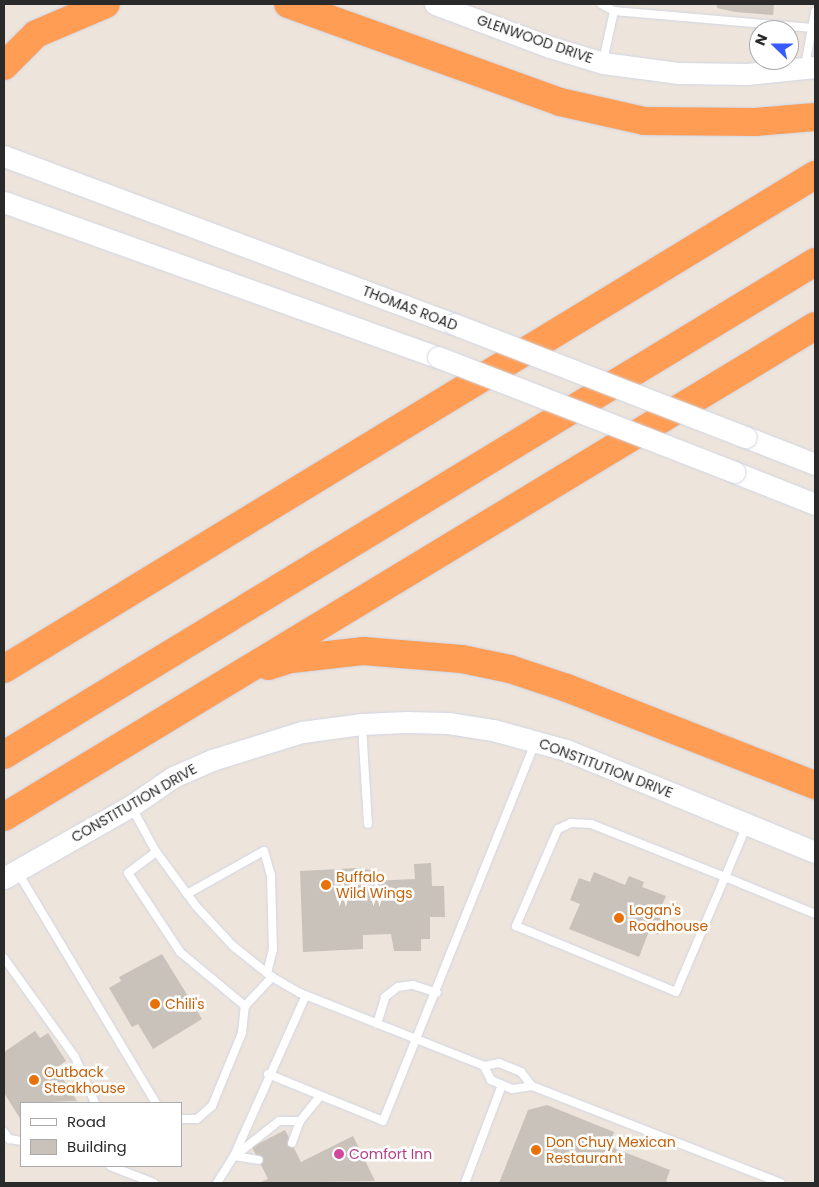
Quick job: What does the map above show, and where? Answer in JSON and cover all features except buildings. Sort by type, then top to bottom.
[{"type":"highway","points":[[4,53],[36,34],[106,4]]},
{"type":"highway","points":[[288,4],[560,102],[644,121],[755,122],[815,117]]},
{"type":"highway","points":[[4,66],[36,34]]},
{"type":"highway","points":[[4,669],[815,175]]},
{"type":"highway","points":[[4,755],[815,262]]},
{"type":"highway","points":[[4,817],[815,326]]},
{"type":"highway","points":[[222,684],[291,659],[324,654],[363,651],[462,659],[567,688],[815,785]]},
{"type":"main road","name":"GLENWOOD DRIVE","points":[[435,4],[550,47],[603,63],[679,73],[747,74],[810,68]]},
{"type":"main road","name":"THOMAS ROAD","points":[[4,156],[454,324],[815,464]]},
{"type":"main road","points":[[4,202],[438,357],[815,504]]},
{"type":"main road","name":"CONSTITUTION DRIVE","points":[[10,874],[131,806],[173,777],[250,746],[302,732],[362,724],[448,723],[536,740],[815,852]]},
{"type":"lane","points":[[601,4],[614,11],[812,28]]},
{"type":"lane","points":[[603,63],[614,11]]},
{"type":"lane","points":[[810,68],[812,28],[815,12]]},
{"type":"lane","points":[[362,724],[368,824]]},
{"type":"lane","points":[[268,1074],[383,1121],[437,993],[536,740]]},
{"type":"lane","points":[[131,806],[156,852],[187,894],[233,946],[270,975],[306,995],[484,1066],[499,1063],[521,1072],[532,1086]]},
{"type":"lane","points":[[747,825],[725,877],[676,992],[516,926],[558,829],[571,823],[591,824],[725,877],[815,914]]},
{"type":"lane","points":[[182,1119],[197,1119],[212,1106],[242,1033],[245,1006],[270,975],[272,949],[271,875],[264,851],[187,894]]},
{"type":"lane","points":[[156,852],[128,873],[180,952],[245,1006]]},
{"type":"lane","points":[[10,874],[155,1102]]},
{"type":"lane","points":[[4,958],[75,1057],[95,1102]]},
{"type":"lane","points":[[377,1024],[385,997],[398,987],[413,984],[437,993]]},
{"type":"lane","points":[[217,1183],[234,1156],[268,1074],[306,995]]},
{"type":"lane","points":[[484,1066],[491,1080],[512,1089],[532,1086],[781,1183]]},
{"type":"lane","points":[[465,1183],[502,1085]]},
{"type":"lane","points":[[292,1143],[300,1121],[320,1096]]},
{"type":"lane","points":[[234,1156],[280,1121],[300,1121]]},
{"type":"lane","points":[[4,1132],[9,1139],[20,1141]]},
{"type":"lane","points":[[234,1156],[258,1160]]},
{"type":"lane","points":[[113,1167],[154,1183]]},
{"type":"place","name":"Buffalo Wild Wings","points":[[326,885]]},
{"type":"place","name":"Logan's Roadhouse","points":[[619,918]]},
{"type":"place","name":"Chili's","points":[[155,1004]]},
{"type":"place","name":"Outback Steakhouse","points":[[34,1080]]},
{"type":"place","name":"Don Chuy Mexican Restaurant","points":[[536,1150]]},
{"type":"place","name":"Comfort Inn","points":[[339,1154]]}]
